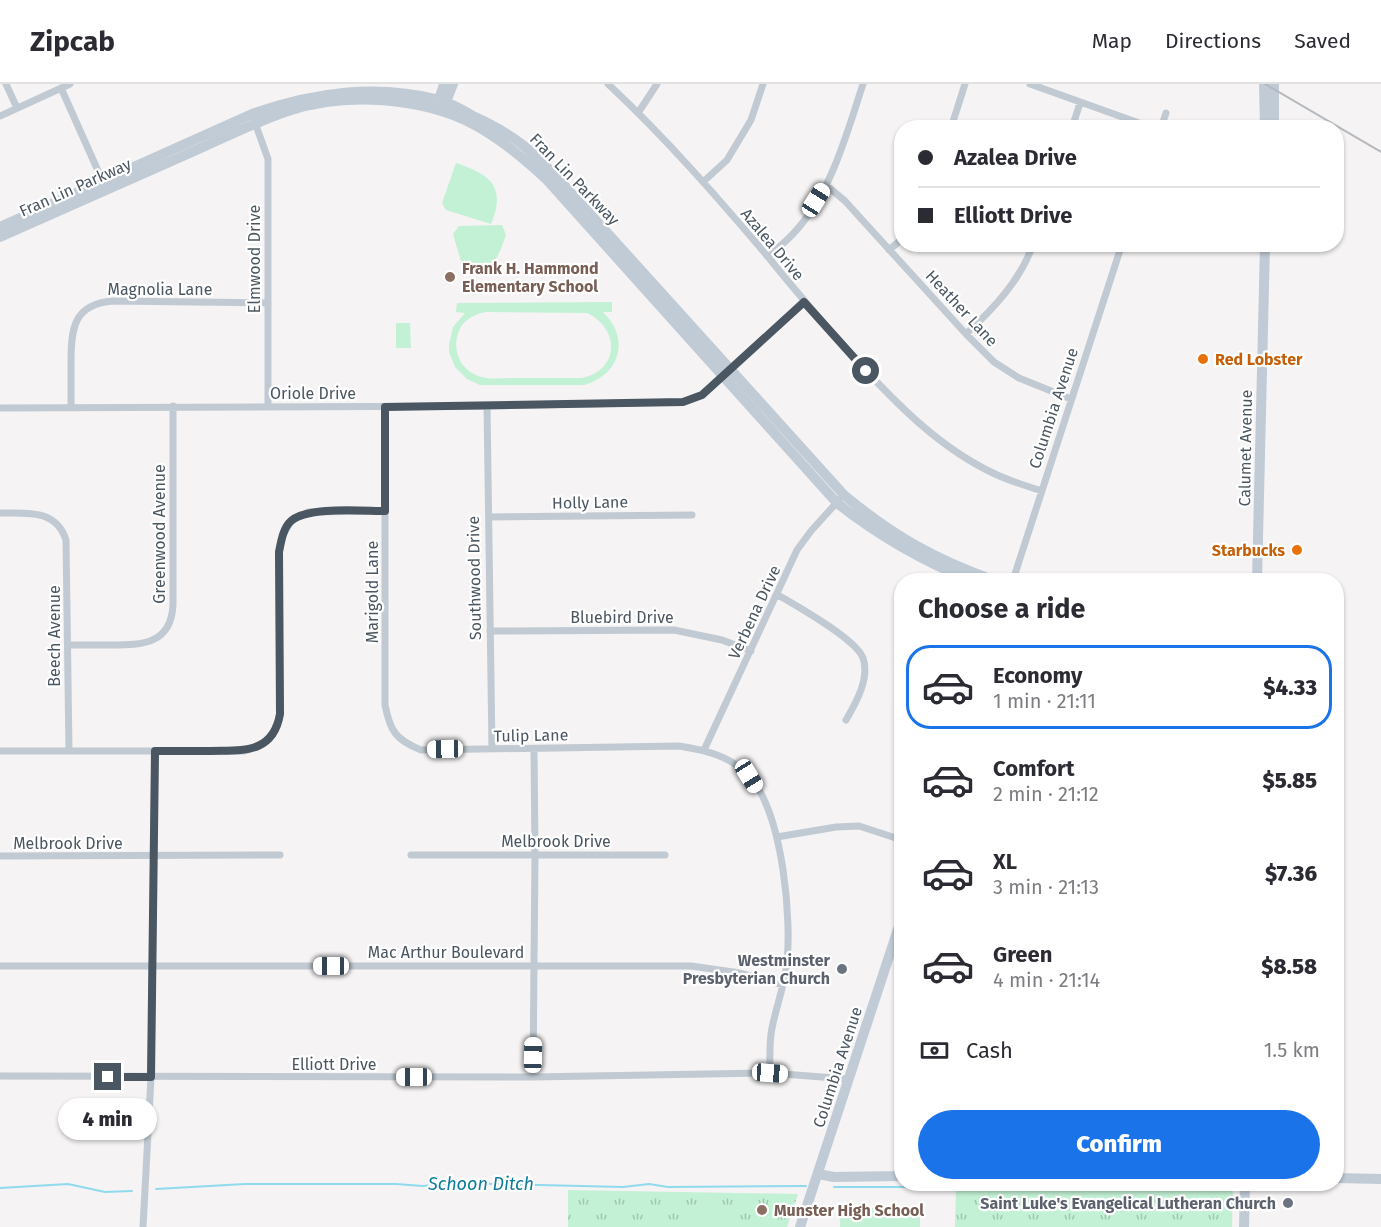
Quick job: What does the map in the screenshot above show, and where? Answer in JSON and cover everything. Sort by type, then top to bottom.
[{"type":"street","points":[[6,84],[17,108]]},
{"type":"street","points":[[0,116],[70,84]]},
{"type":"street","points":[[440,112],[444,84]]},
{"type":"street","points":[[443,101],[453,84]]},
{"type":"street","name":"Azalea Drive","points":[[608,84],[703,182],[804,302],[897,405],[964,457],[995,474],[1042,491]]},
{"type":"street","points":[[638,113],[657,84]]},
{"type":"street","points":[[703,182],[727,160],[751,120],[763,84]]},
{"type":"street","points":[[768,257],[793,234],[826,185],[844,145],[863,84]]},
{"type":"street","points":[[954,120],[965,84]]},
{"type":"street","points":[[1030,84],[1131,120]]},
{"type":"street","points":[[1264,84],[1265,120]]},
{"type":"street","points":[[1274,84],[1274,120]]},
{"type":"street","points":[[61,88],[104,186]]},
{"type":"street","name":"Fran Lin Parkway","points":[[0,237],[104,186],[298,99],[350,91],[395,92],[443,101],[494,126],[524,146],[562,183],[727,373],[866,526],[903,549],[955,573]]},
{"type":"street","name":"Fran Lin Parkway","points":[[254,119],[300,107],[351,99],[393,101],[425,107],[473,124],[519,154],[540,173],[727,373]]},
{"type":"street","points":[[1074,120],[1080,102]]},
{"type":"street","points":[[1164,120],[1166,113]]},
{"type":"street","name":"Elmwood Drive","points":[[254,119],[267,159],[268,407]]},
{"type":"street","name":"Heather Lane","points":[[826,185],[841,197],[994,362],[1019,378],[1071,399]]},
{"type":"street","name":"Fran Lin Parkway","points":[[0,227],[104,186]]},
{"type":"street","points":[[890,250],[894,246]]},
{"type":"street","points":[[966,334],[993,309],[1016,279],[1029,252]]},
{"type":"street","name":"Columbia Avenue","points":[[1015,573],[1119,252]]},
{"type":"street","name":"Calumet Avenue","points":[[1257,573],[1265,252]]},
{"type":"street","name":"Magnolia Lane","points":[[71,407],[71,338],[78,318],[90,307],[113,301],[267,303]]},
{"type":"street","name":"Oriole Drive","points":[[0,408],[385,407],[683,402],[702,395],[804,302]]},
{"type":"street","name":"Greenwood Avenue","points":[[68,645],[140,645],[157,638],[170,625],[173,605],[173,406]]},
{"type":"street","name":"Southwood Drive","points":[[487,406],[492,749]]},
{"type":"street","name":"Marigold Lane","points":[[385,407],[385,705]]},
{"type":"street","name":"Fran Lin Parkway","points":[[840,499],[907,542],[956,567],[973,573]]},
{"type":"street","name":"Verbena Drive","points":[[704,750],[797,550],[840,499]]},
{"type":"street","points":[[0,751],[244,751],[260,746],[274,732],[280,714],[279,552],[283,535],[291,521],[308,512],[385,511]]},
{"type":"street","name":"Beech Avenue","points":[[0,513],[41,514],[57,524],[64,534],[67,547],[69,751]]},
{"type":"street","name":"Holly Lane","points":[[489,517],[692,515]]},
{"type":"street","points":[[778,595],[813,616],[858,650],[864,660],[865,673],[846,720]]},
{"type":"street","name":"Bluebird Drive","points":[[490,631],[674,630],[722,640],[751,651]]},
{"type":"street","name":"Tulip Lane","points":[[385,705],[389,725],[404,743],[421,750],[679,746],[704,750],[726,759],[749,776],[771,813],[777,837],[787,920],[786,969],[771,1031],[770,1073]]},
{"type":"street","points":[[533,1077],[534,749]]},
{"type":"street","points":[[143,1227],[151,1077],[155,751]]},
{"type":"street","points":[[777,837],[836,827],[859,826],[894,837]]},
{"type":"street","name":"Melbrook Drive","points":[[0,856],[280,855]]},
{"type":"street","name":"Melbrook Drive","points":[[411,855],[665,855]]},
{"type":"street","name":"Columbia Avenue","points":[[800,1227],[894,941]]},
{"type":"street","name":"Mac Arthur Boulevard","points":[[0,966],[691,966],[740,972],[783,985]]},
{"type":"street","name":"Elliott Drive","points":[[0,1076],[533,1077],[770,1073],[848,1079]]},
{"type":"street","points":[[818,1174],[834,1177],[894,1176]]},
{"type":"street","points":[[1344,1178],[1381,1179]]},
{"type":"street","points":[[1244,1227],[1245,1191]]},
{"type":"green space","points":[[456,163],[478,172],[492,183],[497,200],[491,224],[446,210],[442,203]]},
{"type":"green space","points":[[502,225],[506,235],[493,263],[482,271],[465,275],[453,234],[459,226]]},
{"type":"green space","points":[[612,302],[612,312],[603,312],[617,333],[618,354],[606,373],[597,380],[584,385],[480,385],[467,379],[455,367],[449,352],[453,327],[465,313],[456,312],[457,303]],"holes":[[[481,313],[587,313],[606,329],[610,339],[609,359],[594,374],[581,378],[483,377],[472,373],[459,359],[456,340],[460,329],[469,319]]]},
{"type":"green space","points":[[396,323],[410,323],[411,348],[396,348]]},
{"type":"green space","points":[[568,1190],[798,1194],[787,1227],[568,1227]]},
{"type":"green space","points":[[956,1191],[1233,1191],[1232,1227],[955,1227]]},
{"type":"green space","points":[[840,1208],[920,1208],[920,1227],[840,1227]]},
{"type":"green space","points":[[714,1211],[730,1215],[744,1227],[715,1220],[681,1227],[698,1214]]},
{"type":"waterway","name":"Schoon Ditch","points":[[156,1189],[245,1184],[423,1186],[453,1183],[623,1187],[649,1184],[668,1187],[806,1186]]},
{"type":"waterway","name":"Schoon Ditch","points":[[0,1188],[68,1184],[105,1192],[132,1191]]},
{"type":"waterway","name":"Schoon Ditch","points":[[834,1187],[894,1187]]},
{"type":"railway","points":[[1265,84],[1326,120]]},
{"type":"railway","points":[[1344,130],[1381,152]]},
{"type":"place","name":"Frank H. Hammond Elementary School","points":[[450,277]]},
{"type":"place","name":"Red Lobster","points":[[1203,359]]},
{"type":"place","name":"Starbucks","points":[[1297,550]]},
{"type":"place","name":"Westminster Presbyterian Church","points":[[842,969]]},
{"type":"place","name":"Saint Luke's Evangelical Lutheran Church","points":[[1288,1203]]},
{"type":"place","name":"Munster High School","points":[[762,1210]]},
{"type":"route","points":[[108,1077],[151,1077],[155,751],[244,751],[260,746],[274,732],[280,714],[279,552],[283,535],[291,521],[308,512],[385,511],[385,407],[683,402],[702,395],[804,302],[866,371]]}]
